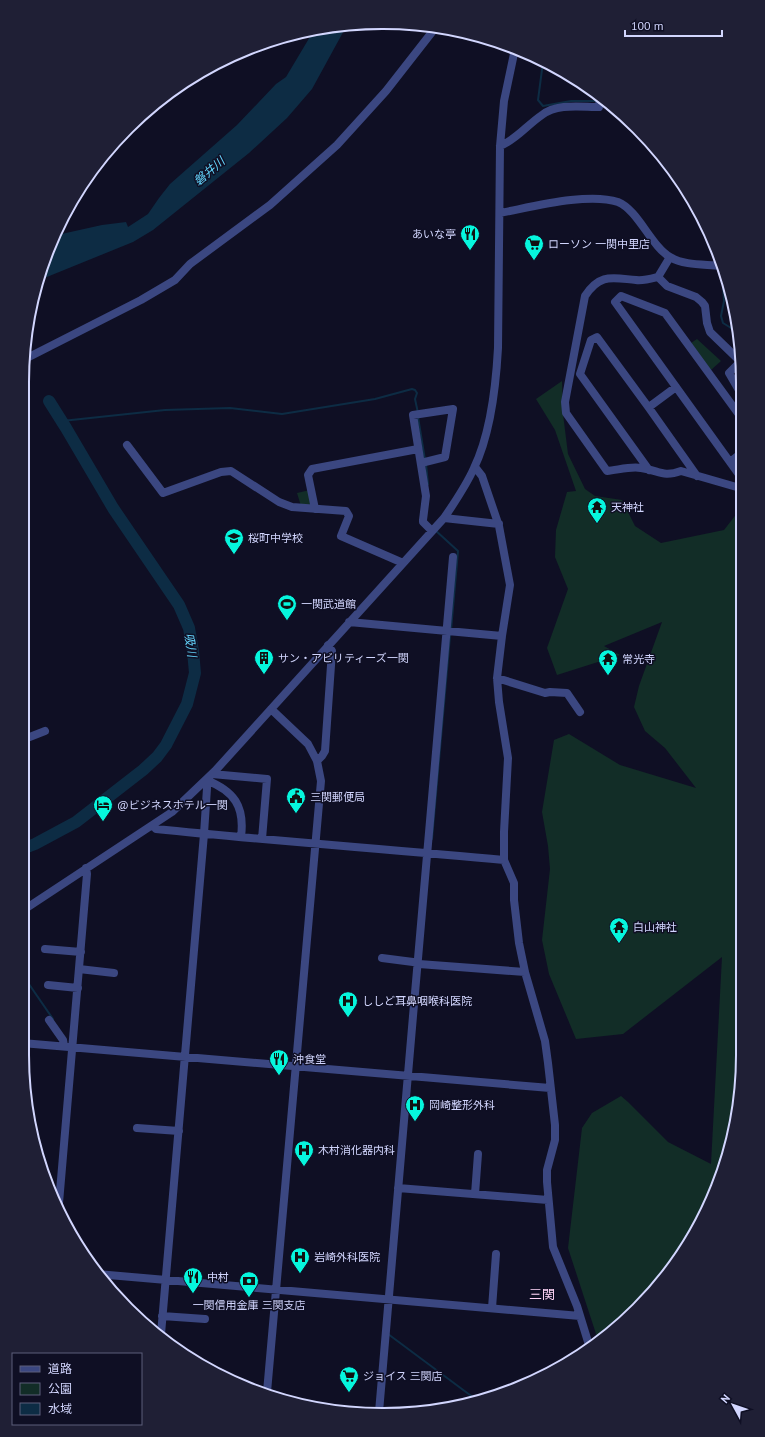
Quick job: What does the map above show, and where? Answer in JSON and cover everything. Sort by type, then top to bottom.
[{"type":"street","points":[[30,356],[141,300],[175,280],[190,264],[270,205],[337,145],[386,91],[432,32]]},
{"type":"street","points":[[29,906],[172,812],[206,780],[444,518],[475,467],[488,423],[496,376],[498,348],[500,146],[504,101],[514,54]]},
{"type":"street","points":[[500,146],[509,143],[543,114],[554,109],[569,107],[599,107],[599,103]]},
{"type":"street","points":[[500,213],[567,200],[610,200],[620,203],[629,210],[655,242],[670,257],[689,263],[716,266]]},
{"type":"street","points":[[658,277],[670,257]]},
{"type":"street","points":[[658,277],[637,280],[616,277],[604,279],[594,285],[585,296],[564,402],[568,418],[607,471],[640,468],[666,474],[681,471],[736,487]]},
{"type":"street","points":[[658,277],[667,286],[696,297],[702,302],[705,306],[707,323],[710,332],[735,356]]},
{"type":"street","points":[[736,411],[665,313],[621,296],[615,302],[736,470]]},
{"type":"street","points":[[649,470],[580,374],[591,340],[597,338],[697,476]]},
{"type":"street","points":[[735,366],[729,373],[736,385]]},
{"type":"street","points":[[648,407],[676,387]]},
{"type":"street","points":[[421,462],[445,457],[453,409],[413,415],[426,496],[423,522],[432,531]]},
{"type":"street","points":[[127,445],[163,493],[221,472],[231,471],[279,502],[292,507],[346,511],[349,516],[341,536],[403,563]]},
{"type":"street","points":[[315,509],[308,475],[312,469],[418,449]]},
{"type":"street","points":[[730,462],[736,457]]},
{"type":"street","points":[[475,467],[482,476],[499,524],[510,585],[502,636],[498,678],[499,702],[508,758],[504,860],[514,883],[514,900],[519,943],[525,972],[545,1041],[555,1125],[555,1140],[547,1170],[548,1200],[553,1247],[580,1316],[588,1342]]},
{"type":"street","points":[[444,518],[499,524]]},
{"type":"street","points":[[380,1408],[388,1300],[448,631],[453,557]]},
{"type":"street","points":[[349,622],[502,636]]},
{"type":"street","points":[[317,761],[325,751],[332,651],[328,645]]},
{"type":"street","points":[[498,678],[545,693],[567,693],[580,712]]},
{"type":"street","points":[[267,1388],[321,781],[317,761],[308,744],[271,709]]},
{"type":"street","points":[[29,737],[45,731]]},
{"type":"street","points":[[212,774],[266,779],[262,839]]},
{"type":"street","points":[[161,1330],[208,788],[206,780]]},
{"type":"street","points":[[206,780],[226,791],[235,798],[241,812],[241,837]]},
{"type":"street","points":[[153,825],[156,829],[204,834],[427,852],[504,860]]},
{"type":"street","points":[[59,1198],[68,1046],[78,988],[87,874],[86,868]]},
{"type":"street","points":[[45,949],[81,952]]},
{"type":"street","points":[[382,958],[418,962],[419,964],[525,972]]},
{"type":"street","points":[[79,969],[114,972]]},
{"type":"street","points":[[48,985],[78,988]]},
{"type":"street","points":[[49,1020],[68,1046]]},
{"type":"street","points":[[29,1043],[550,1088]]},
{"type":"street","points":[[137,1128],[179,1131]]},
{"type":"street","points":[[475,1194],[478,1154]]},
{"type":"street","points":[[398,1188],[548,1200]]},
{"type":"street","points":[[492,1308],[496,1254]]},
{"type":"street","points":[[106,1275],[580,1316]]},
{"type":"street","points":[[162,1316],[206,1319]]},
{"type":"green space","points":[[697,339],[721,361],[711,370],[691,343]]},
{"type":"green space","points":[[562,381],[563,414],[568,454],[585,489],[595,496],[622,500],[635,526],[661,543],[724,530],[736,515],[736,1054],[733,1101],[724,1146],[717,1168],[700,1211],[689,1231],[687,1235],[684,1235],[686,1235],[663,1270],[648,1288],[616,1320],[597,1336],[568,1248],[582,1128],[592,1113],[621,1096],[668,1142],[711,1164],[722,957],[623,1034],[576,1039],[549,974],[542,940],[550,869],[548,846],[542,812],[554,740],[569,734],[620,765],[696,788],[665,748],[645,731],[634,707],[639,686],[662,622],[604,646],[620,655],[557,675],[547,648],[568,589],[555,557],[556,530],[567,492],[576,491],[555,430],[536,399]]},
{"type":"green space","points":[[310,490],[311,507],[301,506],[297,493]]},
{"type":"water","name":"磐井川","points":[[344,31],[312,89],[287,118],[249,153],[153,230],[133,242],[45,278],[62,234],[102,225],[126,222],[128,227],[148,214],[170,184],[237,125],[276,84],[286,77],[310,37]]},
{"type":"waterway","points":[[542,67],[538,100],[543,106],[571,101],[597,101]]},
{"type":"waterway","points":[[723,289],[724,301],[721,316],[723,323],[732,328]]},
{"type":"waterway","points":[[62,421],[165,410],[230,408],[282,414],[375,399],[412,389],[417,393],[415,399],[418,413]]},
{"type":"waterway","name":"吸川","points":[[29,846],[76,822],[143,770],[157,757],[166,745],[187,704],[195,673],[189,628],[179,605],[113,508],[49,401]]},
{"type":"waterway","points":[[418,417],[425,460]]},
{"type":"waterway","points":[[426,464],[428,484]]},
{"type":"waterway","points":[[435,530],[458,551],[451,630]]},
{"type":"waterway","points":[[432,839],[450,636]]},
{"type":"waterway","points":[[29,984],[53,1019]]},
{"type":"waterway","points":[[388,1334],[472,1396]]},
{"type":"place","name":"あいな亭","points":[[470,251]]},
{"type":"place","name":"ローソン 一関中里店","points":[[534,261]]},
{"type":"place","name":"天神社","points":[[597,524]]},
{"type":"place","name":"桜町中学校","points":[[234,555]]},
{"type":"place","name":"一関武道館","points":[[287,621]]},
{"type":"place","name":"サン・アビリティーズ一関","points":[[264,675]]},
{"type":"place","name":"常光寺","points":[[608,676]]},
{"type":"place","name":"三関郵便局","points":[[296,814]]},
{"type":"place","name":"@ビジネスホテル一関","points":[[103,822]]},
{"type":"place","name":"白山神社","points":[[619,944]]},
{"type":"place","name":"ししど耳鼻咽喉科医院","points":[[348,1018]]},
{"type":"place","name":"沖食堂","points":[[279,1076]]},
{"type":"place","name":"岡崎整形外科","points":[[415,1122]]},
{"type":"place","name":"木村消化器内科","points":[[304,1167]]},
{"type":"place","name":"岩崎外科医院","points":[[300,1274]]},
{"type":"place","name":"中村","points":[[193,1294]]},
{"type":"place","name":"一関信用金庫 三関支店","points":[[249,1298]]},
{"type":"place","name":"ジョイス 三関店","points":[[349,1393]]},
{"type":"district","name":"三関","points":[[542,1294]]}]
